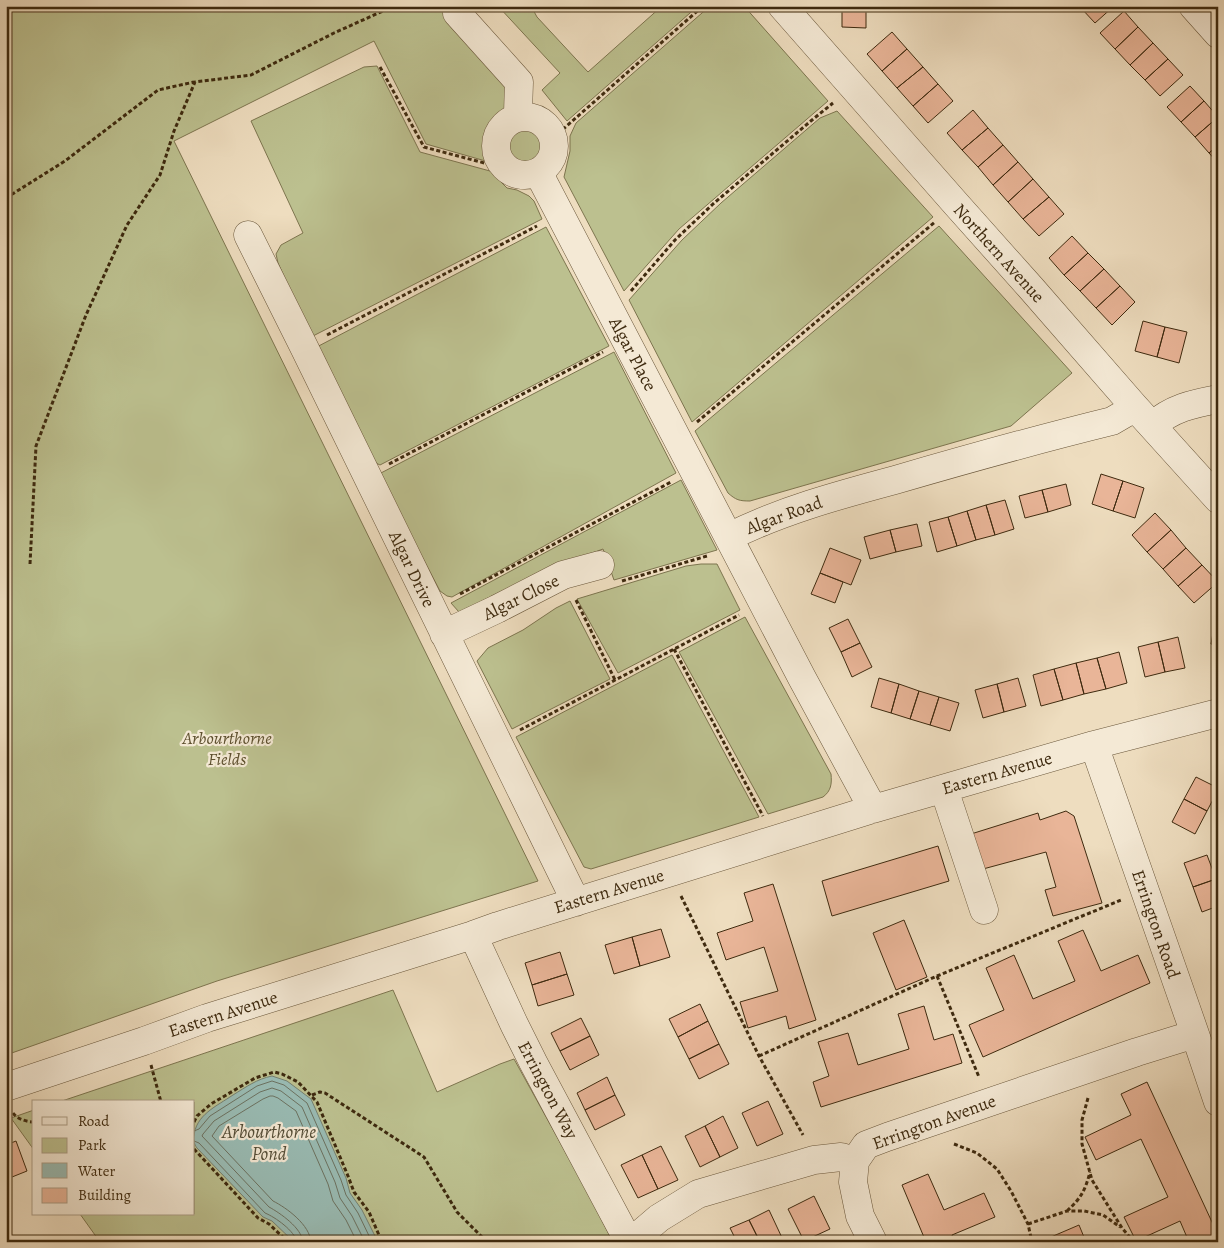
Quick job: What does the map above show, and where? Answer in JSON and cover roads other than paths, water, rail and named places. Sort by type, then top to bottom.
[{"type":"street","name":"Northern Avenue","points":[[782,6],[1218,499]]},
{"type":"street","points":[[1193,6],[1216,28]]},
{"type":"street","points":[[457,13],[519,82],[518,113],[515,118]]},
{"type":"street","points":[[522,116],[536,118],[547,126],[553,138],[553,154],[538,172],[522,175],[514,173],[507,169],[498,159],[495,145],[496,138],[503,126],[515,118],[522,116]]},
{"type":"street","name":"Algar Place","points":[[538,172],[732,542]]},
{"type":"street","name":"Algar Drive","points":[[248,235],[576,902]]},
{"type":"street","points":[[1152,426],[1160,418],[1181,407],[1218,399]]},
{"type":"street","name":"Algar Road","points":[[873,810],[732,542],[752,525],[838,496],[1021,444],[1112,421],[1124,414],[1133,405]]},
{"type":"street","name":"Algar Close","points":[[444,634],[563,575],[600,565]]},
{"type":"street","name":"Eastern Avenue","points":[[8,1098],[144,1041],[207,1018],[873,810],[1094,745],[1218,713]]},
{"type":"street","name":"Errington Road","points":[[1094,745],[1218,1102]]},
{"type":"street","points":[[944,789],[984,910]]},
{"type":"street","name":"Errington Way","points":[[473,935],[533,1062],[630,1242]]},
{"type":"street","name":"Errington Avenue","points":[[630,1242],[659,1218],[698,1194],[814,1160],[841,1157],[855,1161],[866,1145],[1195,1034]]},
{"type":"street","points":[[855,1161],[853,1182],[860,1216],[873,1242]]},
{"type":"water","name":"Arbourthorne Pond","points":[[272,1076],[287,1081],[311,1099],[346,1178],[350,1193],[362,1210],[378,1242],[294,1242],[272,1221],[263,1217],[196,1147],[195,1129],[203,1117],[220,1103],[261,1079]]},
{"type":"park label","name":"Arbourthorne Fields","points":[[227,748]]}]
